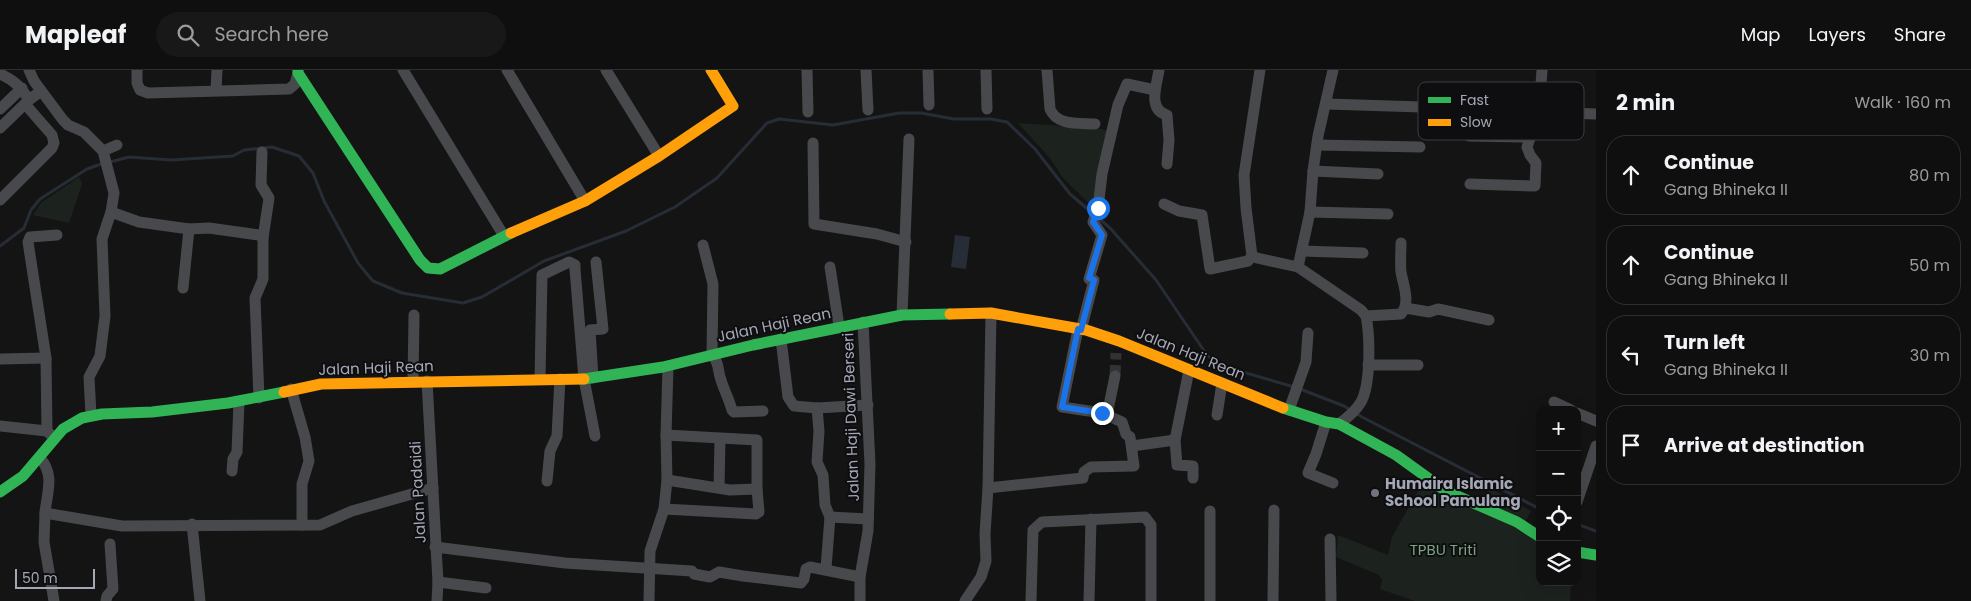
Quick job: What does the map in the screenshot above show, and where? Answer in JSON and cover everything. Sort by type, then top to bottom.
[{"type":"street","points":[[29,70],[34,81],[68,125],[84,132],[95,141],[105,158],[114,193],[111,212],[101,246],[105,316],[100,356],[89,377],[92,415]]},
{"type":"street","points":[[137,70],[137,83],[140,90],[148,93],[289,89],[295,84],[298,72]]},
{"type":"street","points":[[216,90],[217,70]]},
{"type":"street","points":[[403,70],[504,236]]},
{"type":"street","points":[[506,70],[585,201]]},
{"type":"street","points":[[606,70],[659,156]]},
{"type":"street","points":[[298,72],[420,260],[427,267],[440,269],[504,236],[585,201],[659,156],[733,106],[711,70]]},
{"type":"street","points":[[807,70],[808,112]]},
{"type":"street","points":[[866,70],[868,110]]},
{"type":"street","points":[[928,70],[928,105]]},
{"type":"street","points":[[986,70],[987,109]]},
{"type":"street","points":[[1047,70],[1052,114],[1061,122],[1095,124]]},
{"type":"street","points":[[1163,70],[1159,70],[1155,107],[1160,113],[1166,115],[1169,140],[1167,164]]},
{"type":"street","points":[[1164,204],[1179,211],[1202,215],[1210,269],[1248,261],[1252,256],[1244,176],[1260,70]]},
{"type":"street","points":[[1298,267],[1310,212],[1317,145],[1333,70]]},
{"type":"street","points":[[0,74],[13,80],[22,88],[27,102],[52,135],[54,143],[52,148],[0,200]]},
{"type":"street","points":[[1109,415],[1062,407],[1080,329],[1094,280],[1089,278],[1102,235],[1095,217],[1118,105],[1125,86],[1128,84],[1156,90]]},
{"type":"street","points":[[0,109],[22,88]]},
{"type":"street","points":[[0,128],[27,102],[42,91]]},
{"type":"street","points":[[1327,104],[1418,107]]},
{"type":"street","points":[[902,315],[909,139]]},
{"type":"street","points":[[1470,184],[1536,186],[1536,163],[1527,147],[1529,140]]},
{"type":"street","points":[[813,143],[814,224],[876,234],[906,242]]},
{"type":"street","points":[[105,158],[117,145]]},
{"type":"street","points":[[1317,145],[1420,147]]},
{"type":"street","points":[[259,398],[255,298],[263,279],[264,238],[269,198],[260,185],[262,152]]},
{"type":"street","points":[[1313,171],[1378,174]]},
{"type":"street","points":[[111,212],[139,222],[189,229],[209,228],[259,235],[264,238]]},
{"type":"street","points":[[1310,212],[1388,214]]},
{"type":"street","points":[[184,288],[189,229]]},
{"type":"street","points":[[0,426],[51,434],[46,358],[28,242],[30,237],[57,235]]},
{"type":"street","points":[[1366,316],[1401,314],[1405,308],[1405,287],[1401,272],[1401,243]]},
{"type":"street","points":[[703,245],[713,284],[712,354],[717,360],[720,379],[734,412],[763,411]]},
{"type":"street","points":[[1302,251],[1363,253]]},
{"type":"street","points":[[1252,256],[1298,267],[1362,310],[1366,316],[1368,365],[1362,401],[1343,421]]},
{"type":"street","points":[[540,379],[542,275],[569,262],[574,265],[575,269],[596,436]]},
{"type":"street","points":[[589,379],[590,330],[603,328],[596,262]]},
{"type":"street","points":[[830,267],[840,326]]},
{"type":"street","points":[[1405,308],[1429,312],[1438,309],[1489,320]]},
{"type":"street","points":[[964,601],[981,577],[986,561],[985,534],[988,488],[991,313]]},
{"type":"street","name":"Jalan Haji Rean","points":[[0,492],[20,481],[40,458],[51,434],[74,421],[92,415],[151,412],[239,402],[291,389],[321,384],[589,379],[668,366],[712,354],[840,326],[902,315],[991,313],[1080,329],[1119,341],[1289,410],[1326,422],[1343,421],[1396,455],[1446,491],[1517,522],[1536,534]]},
{"type":"street","points":[[414,315],[414,381]]},
{"type":"street","name":"Jalan Haji Dawi Berseri","points":[[860,601],[860,577],[868,532],[870,464],[863,322]]},
{"type":"street","points":[[1289,410],[1306,362],[1308,333]]},
{"type":"street","points":[[781,339],[790,401],[794,406],[817,408],[868,405]]},
{"type":"street","points":[[1116,352],[1119,341]]},
{"type":"street","points":[[0,358],[46,358]]},
{"type":"street","points":[[1368,365],[1418,365]]},
{"type":"street","points":[[650,601],[650,551],[664,509],[667,480],[668,366]]},
{"type":"street","points":[[1189,370],[1175,440],[1176,465],[1193,466],[1193,478]]},
{"type":"street","points":[[988,488],[1083,478],[1084,472],[1091,467],[1134,466],[1130,437],[1126,434],[1122,422],[1112,419],[1109,415],[1108,410],[1114,376]]},
{"type":"street","points":[[547,481],[550,451],[557,436],[560,379]]},
{"type":"street","name":"Jalan Padaidi","points":[[428,381],[438,582],[437,601]]},
{"type":"street","points":[[1217,415],[1222,383]]},
{"type":"street","points":[[291,389],[305,437],[309,461],[302,484],[302,525]]},
{"type":"street","points":[[232,471],[233,459],[237,452],[239,402]]},
{"type":"street","points":[[1554,402],[1562,406]]},
{"type":"street","points":[[817,408],[819,431],[817,462],[823,475],[825,505],[830,517],[826,568]]},
{"type":"street","points":[[1581,415],[1596,421]]},
{"type":"street","points":[[1326,422],[1308,473],[1333,482]]},
{"type":"street","points":[[664,509],[758,514],[757,440],[666,435]]},
{"type":"street","points":[[718,488],[720,439]]},
{"type":"street","points":[[1132,446],[1175,440]]},
{"type":"street","points":[[1579,496],[1596,446]]},
{"type":"street","points":[[40,458],[49,472],[50,484],[45,513],[44,542],[54,601]]},
{"type":"street","points":[[667,480],[730,490],[757,489]]},
{"type":"street","points":[[45,513],[122,526],[192,524],[320,525],[352,511],[433,488]]},
{"type":"street","points":[[1273,601],[1274,510]]},
{"type":"street","points":[[1210,511],[1210,601]]},
{"type":"street","points":[[830,517],[868,519]]},
{"type":"street","points":[[1031,601],[1033,530],[1042,522],[1091,518],[1145,518],[1149,520],[1151,525],[1151,601]]},
{"type":"street","points":[[1089,601],[1091,518]]},
{"type":"street","points":[[192,524],[200,601]]},
{"type":"street","points":[[1330,539],[1331,601]]},
{"type":"street","points":[[106,601],[106,596],[113,590],[110,544]]},
{"type":"street","points":[[435,547],[565,563],[692,570],[694,574],[710,576],[719,572],[801,583],[808,567],[826,568],[860,577]]},
{"type":"street","points":[[1581,553],[1596,555]]},
{"type":"street","points":[[438,582],[486,588]]},
{"type":"green space","points":[[1018,123],[1097,128],[1109,131],[1095,209],[1063,178],[1050,158]]},
{"type":"green space","points":[[79,177],[82,184],[69,223],[33,215],[41,203]]},
{"type":"green space","name":"TPBU Triti","points":[[1423,482],[1479,511],[1490,488],[1531,511],[1521,530],[1536,539],[1536,586],[1571,586],[1570,601],[1415,601],[1380,589],[1382,580],[1379,575],[1336,557],[1338,535],[1388,555],[1392,537]]},
{"type":"shaded area","points":[[955,235],[970,237],[966,269],[951,267]]},
{"type":"waterway","points":[[110,162],[129,157],[171,160],[233,156],[244,150],[272,147],[299,156],[313,173],[324,201],[358,263],[373,281],[402,293],[463,303],[482,297],[544,261],[626,231],[675,207],[717,178],[767,123],[779,119],[833,125],[899,113],[921,113],[954,119],[991,119],[1007,122],[1035,149],[1070,194],[1110,228],[1156,280],[1207,355],[1219,365],[1294,387]]},
{"type":"waterway","points":[[0,246],[24,228],[31,210],[40,199],[87,169],[104,163]]},
{"type":"waterway","points":[[1300,389],[1344,406],[1536,507]]},
{"type":"waterway","points":[[1581,525],[1596,531]]},
{"type":"tunnel","points":[[1115,376],[1116,353]]},
{"type":"traffic: fast","points":[[298,70],[298,73],[420,260],[428,268],[440,269],[511,233]]},
{"type":"traffic: fast","points":[[584,379],[663,367],[753,345],[902,315],[950,314]]},
{"type":"traffic: fast","points":[[0,492],[23,476],[63,429],[82,418],[102,414],[152,412],[228,403],[284,392]]},
{"type":"traffic: fast","points":[[1283,408],[1326,422],[1339,424],[1396,455],[1446,491],[1517,522],[1536,534]]},
{"type":"traffic: fast","points":[[1581,553],[1596,555]]},
{"type":"traffic: slow","points":[[511,233],[585,201],[659,156],[733,106],[711,70]]},
{"type":"traffic: slow","points":[[950,314],[991,313],[1086,330],[1119,341],[1283,408]]},
{"type":"traffic: slow","points":[[284,392],[321,384],[584,379]]},
{"type":"place","name":"Humaira Islamic School Pamulang","points":[[1375,493]]},
{"type":"route","points":[[1098,208],[1093,222],[1102,235],[1089,278],[1094,280],[1081,330],[1078,329],[1062,407],[1102,413]]}]
